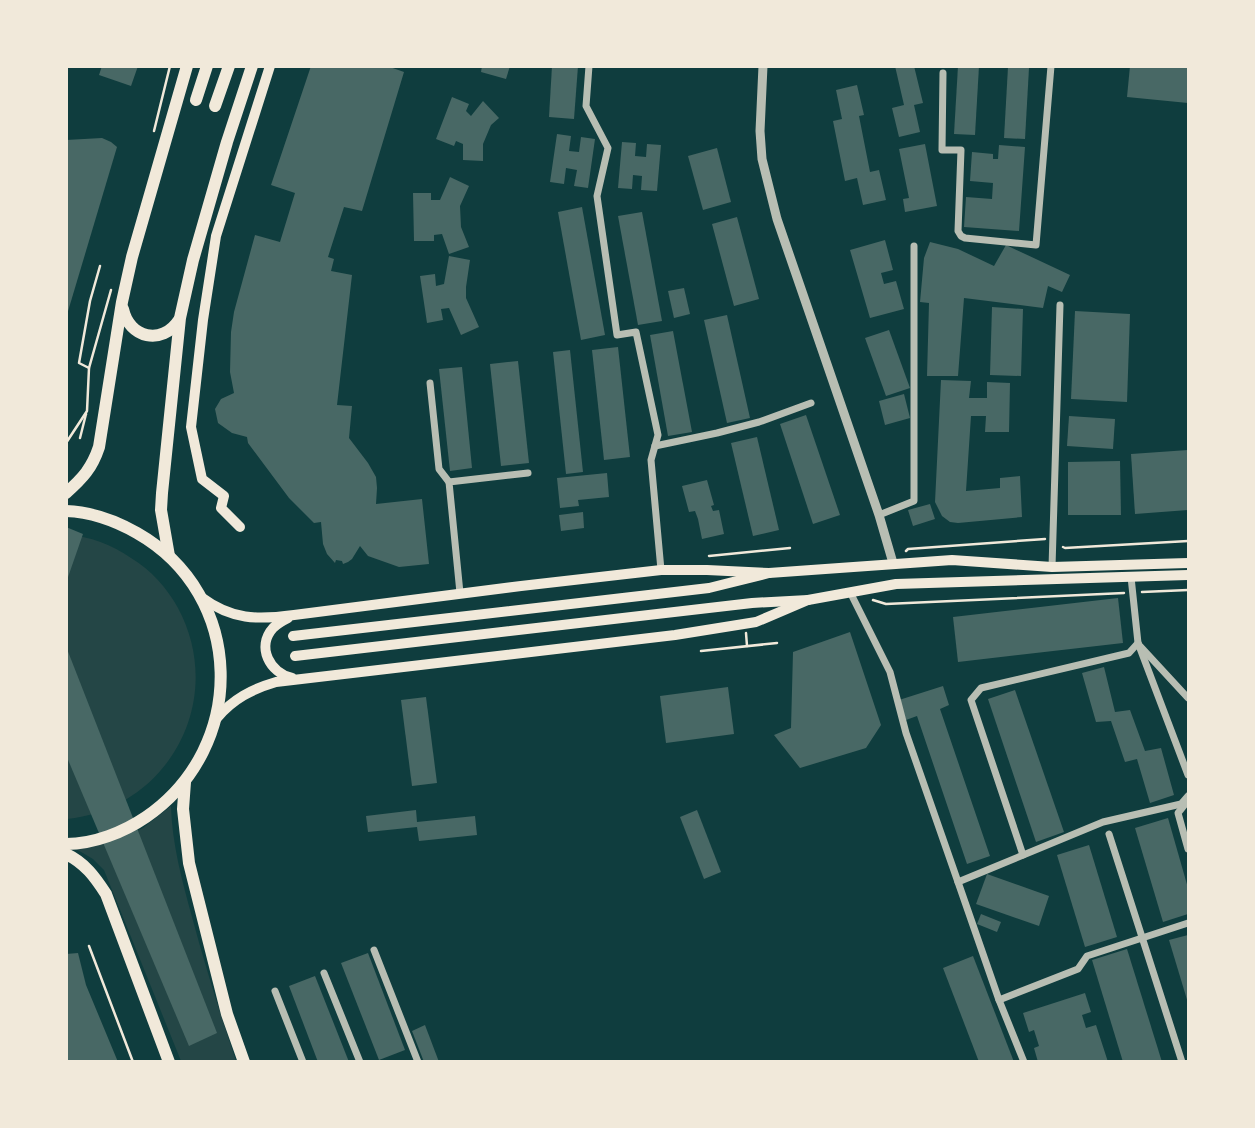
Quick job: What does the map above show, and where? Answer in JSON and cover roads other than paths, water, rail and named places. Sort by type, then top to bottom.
[{"type":"highway","points":[[66,493],[87,473],[99,447],[122,302],[132,257],[187,66]]},
{"type":"highway","points":[[196,100],[207,66]]},
{"type":"highway","points":[[215,107],[229,66]]},
{"type":"highway","points":[[169,556],[161,510],[180,318],[193,260],[227,142],[253,66]]},
{"type":"highway","points":[[122,302],[125,319],[135,330],[149,336],[164,334],[180,318]]},
{"type":"highway","points":[[66,511],[98,516],[124,526],[148,539],[169,556],[200,596],[214,632],[221,669],[216,720],[203,752],[185,782],[162,806],[135,824],[105,837],[66,844]]},
{"type":"highway","points":[[185,782],[183,809],[189,863],[227,1014],[244,1062]]},
{"type":"highway","points":[[66,854],[77,859],[93,873],[106,894],[169,1062]]},
{"type":"main road","points":[[240,527],[221,508],[224,496],[202,479],[191,427],[216,236],[270,66]]},
{"type":"main road","points":[[200,596],[217,609],[235,615],[267,618],[661,570],[769,573],[952,560],[1052,567],[1188,563]]},
{"type":"main road","points":[[293,636],[709,588],[769,573]]},
{"type":"main road","points":[[295,656],[752,603],[808,600],[897,584],[1188,575]]},
{"type":"main road","points":[[216,720],[224,709],[248,692],[276,682],[675,635],[756,622],[808,600]]},
{"type":"main road","points":[[294,615],[273,628],[265,649],[269,664],[274,670],[296,679]]},
{"type":"street","points":[[589,66],[586,106],[608,148],[597,195],[617,335],[636,332],[658,435],[652,460],[661,570]]},
{"type":"street","points":[[763,66],[760,131],[762,159],[778,219],[879,514],[893,563]]},
{"type":"street","points":[[943,74],[942,150],[961,150],[958,232],[965,238],[1036,244],[1051,66]]},
{"type":"street","points":[[879,514],[914,501],[914,246]]},
{"type":"street","points":[[1052,567],[1060,305]]},
{"type":"street","points":[[430,383],[439,469],[449,482],[460,593]]},
{"type":"street","points":[[655,446],[759,422],[811,403]]},
{"type":"street","points":[[449,482],[528,474]]},
{"type":"street","points":[[1131,577],[1138,643],[1188,775]]},
{"type":"street","points":[[850,592],[890,671],[906,733],[957,882],[1024,1062]]},
{"type":"street","points":[[1138,643],[1188,698]]},
{"type":"street","points":[[1023,855],[971,700],[981,688],[1129,653],[1138,643]]},
{"type":"street","points":[[957,882],[1103,822],[1181,804],[1188,798]]},
{"type":"street","points":[[1188,798],[1178,813],[1188,849]]},
{"type":"street","points":[[1109,834],[1182,1062]]},
{"type":"street","points":[[999,1000],[1078,969],[1087,956],[1188,923]]},
{"type":"street","points":[[374,950],[418,1062]]},
{"type":"street","points":[[324,972],[360,1062]]},
{"type":"street","points":[[275,991],[303,1062]]}]
